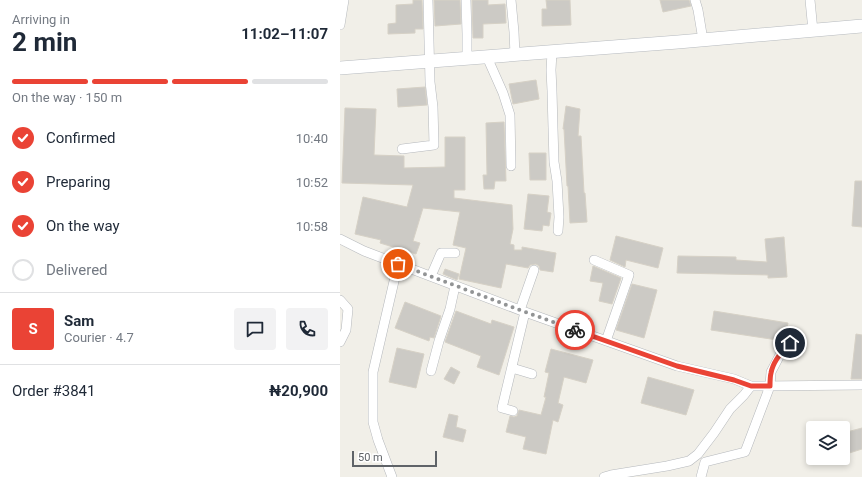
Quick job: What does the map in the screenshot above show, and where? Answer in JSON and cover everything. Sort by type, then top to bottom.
[{"type":"main road","points":[[340,68],[467,59],[862,26]]},
{"type":"street","points":[[340,25],[344,0]]},
{"type":"street","points":[[402,149],[434,145],[433,107],[429,62],[428,0]]},
{"type":"street","points":[[466,0],[467,59]]},
{"type":"street","points":[[511,0],[515,55]]},
{"type":"street","points":[[695,0],[703,40]]},
{"type":"street","points":[[810,0],[813,30]]},
{"type":"street","points":[[552,52],[551,70],[554,162],[557,181],[559,217],[558,231]]},
{"type":"street","points":[[487,57],[503,93],[510,115],[511,166]]},
{"type":"street","points":[[340,239],[364,251],[455,286],[677,366],[734,380],[751,386],[862,385]]},
{"type":"street","points":[[430,276],[441,253],[455,253]]},
{"type":"street","points":[[594,260],[629,275],[606,341]]},
{"type":"street","points":[[392,477],[373,422],[373,372],[398,264]]},
{"type":"street","points":[[513,411],[502,408],[512,368],[522,311],[534,270]]},
{"type":"street","points":[[431,371],[450,309],[455,286]]},
{"type":"street","points":[[340,300],[348,309],[346,330],[340,342]]},
{"type":"street","points":[[701,477],[705,462],[745,452],[770,386],[771,372],[781,353],[790,343]]},
{"type":"street","points":[[512,368],[532,374]]},
{"type":"street","points":[[604,477],[689,461],[698,454],[730,409],[751,386]]},
{"type":"building","points":[[413,0],[422,0],[423,29],[415,29],[415,33],[388,34],[388,24],[396,23],[396,5],[413,4]]},
{"type":"building","points":[[434,0],[460,0],[461,24],[435,26]]},
{"type":"building","points":[[472,0],[488,0],[488,5],[505,4],[506,23],[483,24],[483,38],[473,38]]},
{"type":"building","points":[[546,0],[570,0],[571,25],[542,26],[542,9],[547,9]]},
{"type":"building","points":[[660,0],[689,0],[691,6],[663,12]]},
{"type":"building","points":[[536,80],[539,99],[513,104],[509,84]]},
{"type":"building","points":[[425,87],[427,105],[398,107],[397,89]]},
{"type":"building","points":[[566,106],[580,109],[578,136],[581,136],[587,222],[570,223],[563,129]]},
{"type":"building","points":[[345,108],[376,109],[374,155],[404,156],[404,168],[445,167],[445,137],[465,137],[465,190],[454,190],[454,198],[512,205],[513,229],[510,244],[514,245],[514,250],[522,250],[522,247],[556,253],[553,272],[540,270],[539,266],[536,264],[530,265],[528,268],[506,264],[501,288],[459,279],[466,248],[453,245],[460,212],[423,208],[413,241],[420,243],[416,254],[380,243],[381,240],[355,234],[363,197],[407,207],[413,185],[342,183]]},
{"type":"building","points":[[504,122],[506,181],[495,181],[494,189],[484,189],[483,175],[487,175],[486,123]]},
{"type":"building","points":[[529,153],[546,153],[546,180],[530,180]]},
{"type":"building","points":[[855,181],[862,181],[862,227],[852,226]]},
{"type":"building","points":[[528,194],[549,196],[547,212],[551,213],[549,226],[543,225],[542,231],[524,229]]},
{"type":"building","points":[[616,236],[663,248],[658,268],[626,260],[625,267],[610,260]]},
{"type":"building","points":[[784,237],[787,277],[768,278],[768,275],[677,273],[678,256],[736,257],[736,260],[767,262],[765,239]]},
{"type":"building","points":[[593,266],[621,278],[612,304],[599,301],[603,283],[590,281]]},
{"type":"building","points":[[445,269],[459,274],[457,280],[443,274]]},
{"type":"building","points":[[632,284],[657,290],[644,338],[616,330]]},
{"type":"building","points":[[405,302],[441,316],[434,338],[430,337],[429,341],[395,328]]},
{"type":"building","points":[[456,311],[491,324],[492,320],[514,327],[499,375],[477,367],[481,356],[445,342]]},
{"type":"building","points":[[714,311],[788,323],[785,339],[784,341],[711,330]]},
{"type":"building","points":[[856,334],[862,335],[862,379],[851,379]]},
{"type":"building","points":[[397,348],[424,354],[416,388],[389,382]]},
{"type":"building","points":[[551,349],[593,360],[586,383],[564,377],[558,403],[563,405],[558,422],[553,420],[546,454],[523,449],[526,437],[506,432],[510,416],[517,416],[519,410],[541,415],[546,397],[544,397],[549,373],[545,372]]},
{"type":"building","points":[[451,367],[460,372],[454,384],[444,379]]},
{"type":"building","points":[[648,377],[694,390],[686,415],[641,403]]},
{"type":"building","points":[[449,414],[458,416],[456,427],[466,430],[463,442],[443,437]]},
{"type":"building","points":[[862,428],[862,449],[850,453],[850,431]]},
{"type":"way so far","points":[[398,264],[575,330]]},
{"type":"route","points":[[575,330],[677,366],[734,380],[751,386],[770,386],[771,372],[776,361],[790,343]]}]
